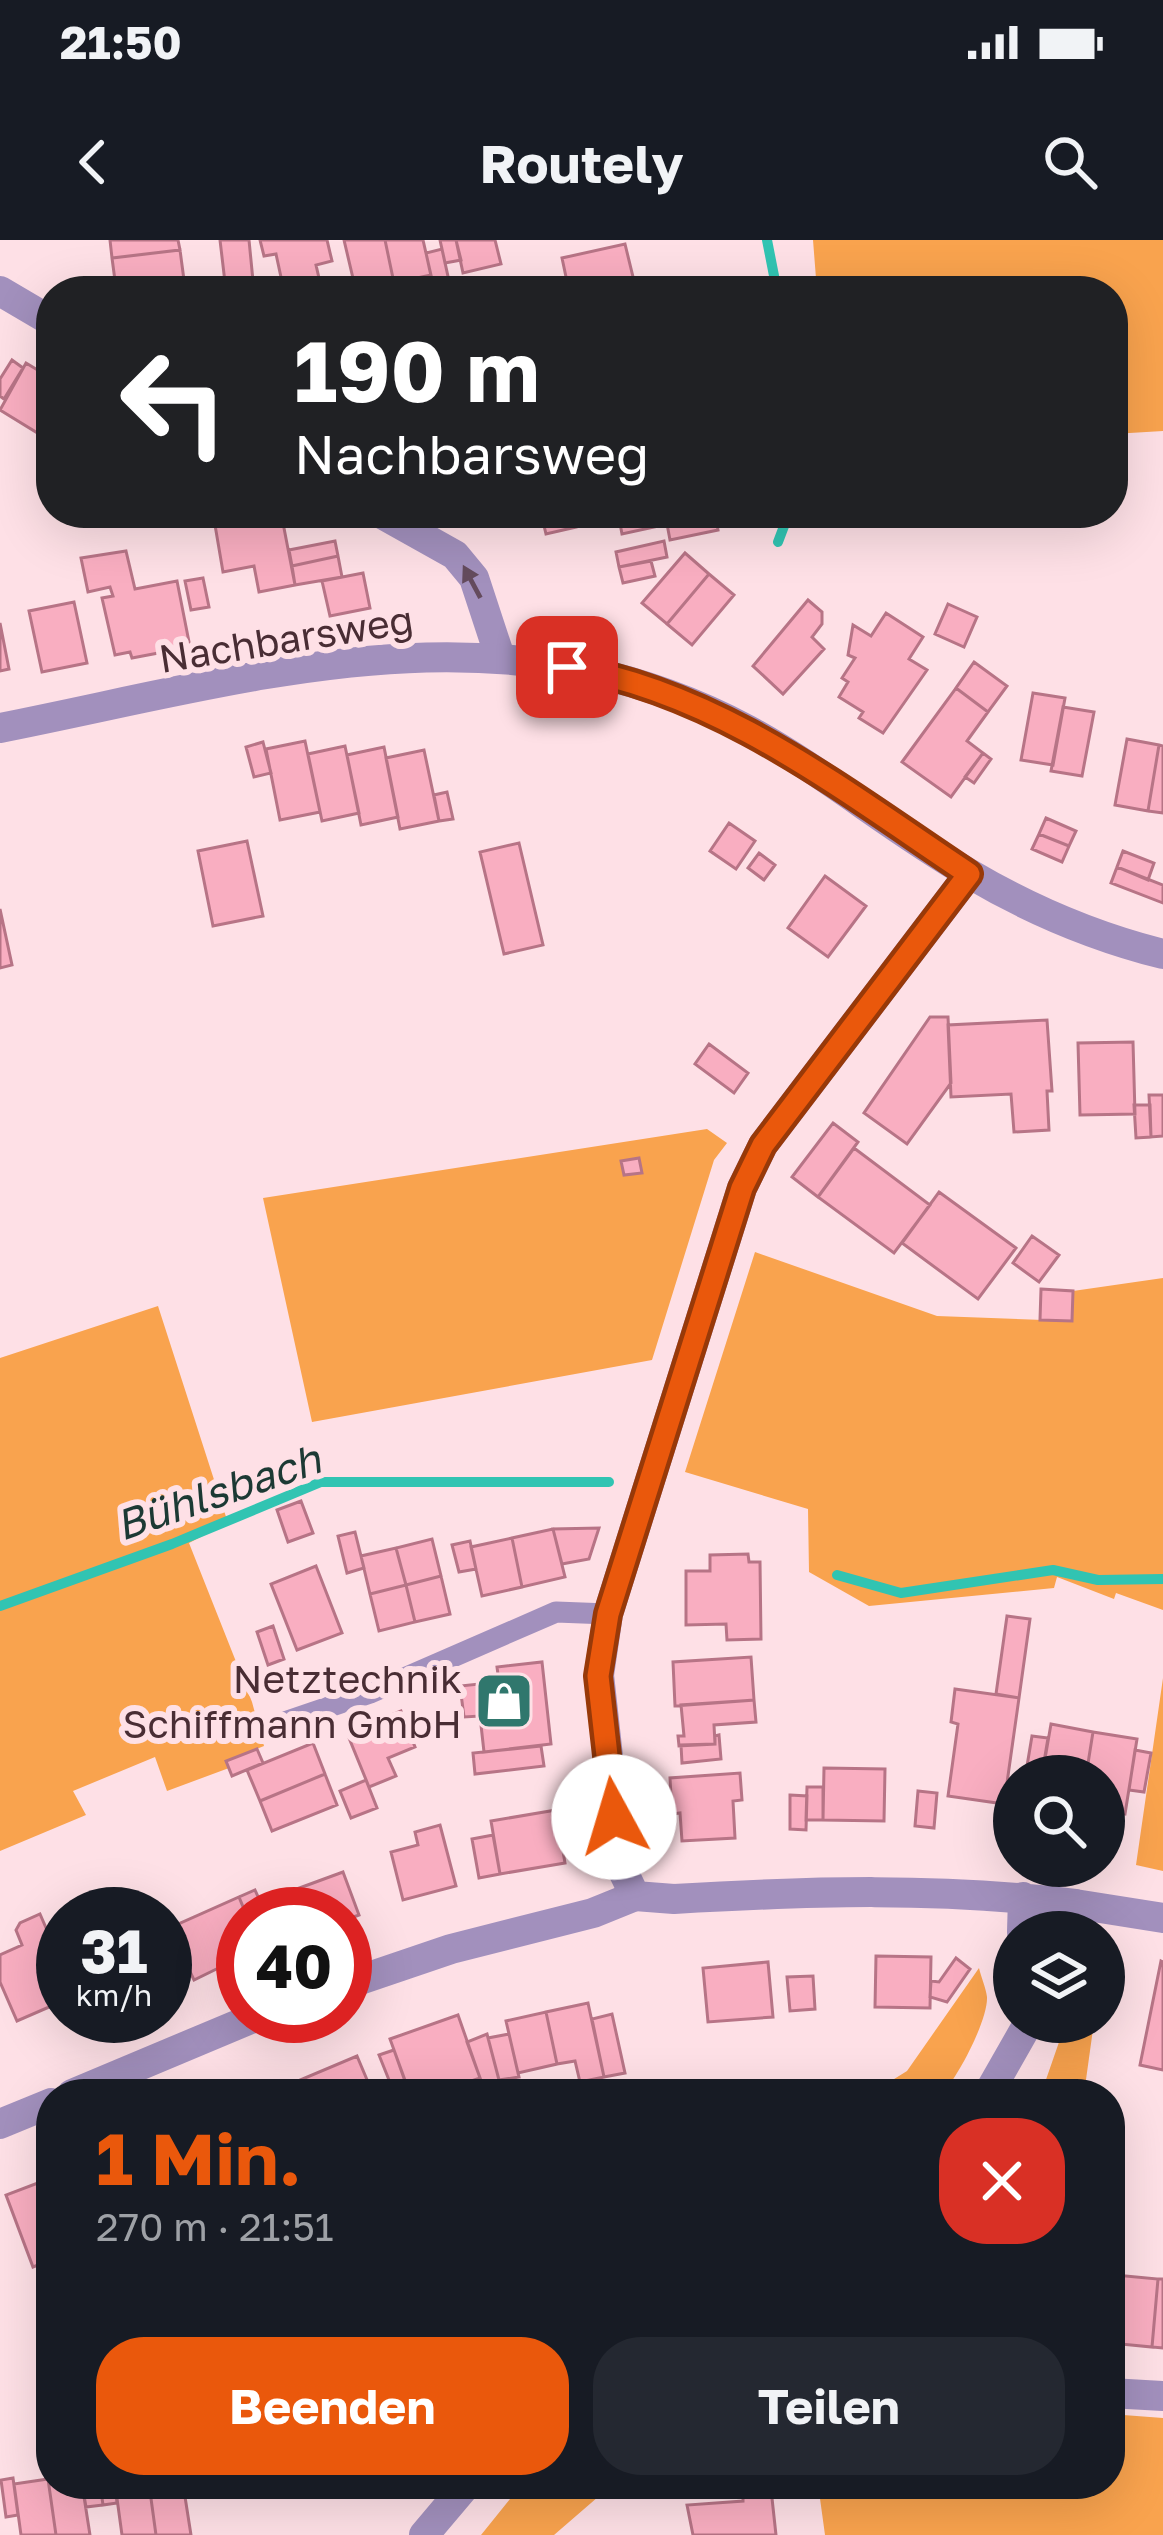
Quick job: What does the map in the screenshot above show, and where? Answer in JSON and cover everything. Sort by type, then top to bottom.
[{"type":"street","points":[[0,290],[36,312]]},
{"type":"street","points":[[404,528],[455,555],[474,578],[500,657]]},
{"type":"street","name":"Nachbarsweg","points":[[0,728],[318,665],[422,655],[500,657],[601,673],[674,695],[749,731],[969,874],[1089,933],[1163,955]]},
{"type":"street","points":[[635,1896],[620,1865],[598,1676],[608,1614],[718,1261],[763,1145],[969,874]]},
{"type":"street","points":[[372,1976],[451,1949],[593,1913],[635,1896],[674,1899],[921,1890],[1023,1898],[1055,1911]]},
{"type":"street","points":[[1023,1898],[1023,1911]]},
{"type":"street","points":[[1125,1918],[1163,1918]]},
{"type":"street","points":[[108,2079],[216,2034]]},
{"type":"street","points":[[995,2079],[1011,2043]]},
{"type":"street","points":[[0,2124],[36,2109]]},
{"type":"street","points":[[1125,2394],[1163,2396]]},
{"type":"street","points":[[424,2535],[454,2499]]},
{"type":"lane","points":[[267,1728],[370,1693],[556,1612],[608,1614]]},
{"type":"shaded area","points":[[813,240],[1163,240],[1163,431],[1128,433],[1128,276],[816,276]]},
{"type":"shaded area","points":[[707,1129],[727,1143],[714,1160],[652,1360],[312,1422],[263,1198]]},
{"type":"shaded area","points":[[755,1252],[937,1316],[1071,1321],[1073,1291],[1163,1278],[1163,1610],[1116,1593],[1114,1599],[1057,1577],[1054,1588],[869,1606],[809,1572],[808,1509],[685,1472]]},
{"type":"shaded area","points":[[158,1306],[228,1523],[189,1543],[252,1702],[264,1746],[227,1761],[229,1768],[167,1791],[155,1757],[73,1791],[86,1815],[0,1851],[0,1358]]},
{"type":"shaded area","points":[[1163,1678],[1163,1871],[1136,1865]]},
{"type":"shaded area","points":[[979,1968],[986,2007],[953,2079],[894,2079],[907,2071]]},
{"type":"shaded area","points":[[1059,2043],[1091,2043],[1086,2079],[1046,2079]]},
{"type":"shaded area","points":[[1125,2415],[1163,2418],[1163,2535],[825,2535],[820,2499],[1125,2499]]},
{"type":"shaded area","points":[[510,2499],[596,2499],[554,2535],[481,2535]]},
{"type":"building","points":[[110,240],[178,240],[180,250],[112,258]]},
{"type":"building","points":[[220,240],[249,240],[253,276],[224,276]]},
{"type":"building","points":[[260,240],[327,240],[332,261],[316,265],[319,276],[281,276],[276,254],[264,256]]},
{"type":"building","points":[[344,240],[385,240],[393,276],[352,276]]},
{"type":"building","points":[[385,240],[423,240],[431,275],[393,276]]},
{"type":"building","points":[[440,240],[456,240],[461,260],[445,263]]},
{"type":"building","points":[[456,240],[495,240],[501,264],[463,273]]},
{"type":"building","points":[[625,244],[633,276],[566,276],[562,258]]},
{"type":"building","points":[[442,249],[448,276],[431,276],[426,253]]},
{"type":"building","points":[[180,250],[183,276],[114,276],[112,258]]},
{"type":"building","points":[[12,360],[23,368],[4,399],[0,379]]},
{"type":"building","points":[[26,363],[36,369],[36,432],[0,410]]},
{"type":"building","points":[[216,528],[284,528],[295,585],[259,592],[254,566],[223,572]]},
{"type":"building","points":[[668,528],[718,528],[718,530],[670,540]]},
{"type":"building","points":[[335,541],[338,556],[292,566],[289,550]]},
{"type":"building","points":[[664,541],[667,557],[619,567],[616,552]]},
{"type":"building","points":[[126,551],[135,589],[177,581],[190,647],[132,658],[130,652],[115,655],[102,598],[113,596],[110,587],[88,592],[81,558]]},
{"type":"building","points":[[685,553],[709,574],[667,624],[642,603]]},
{"type":"building","points":[[338,556],[342,577],[295,585],[292,566]]},
{"type":"building","points":[[651,561],[655,576],[623,583],[619,567]]},
{"type":"building","points":[[363,573],[370,608],[330,616],[322,581]]},
{"type":"building","points":[[709,574],[734,595],[692,645],[667,624]]},
{"type":"building","points":[[203,578],[209,607],[191,610],[185,581]]},
{"type":"building","points":[[808,600],[822,612],[822,624],[812,637],[824,649],[783,694],[753,666]]},
{"type":"building","points":[[74,602],[87,663],[42,672],[29,611]]},
{"type":"building","points":[[948,604],[977,617],[964,647],[935,634]]},
{"type":"building","points":[[886,613],[923,637],[909,659],[927,670],[883,733],[839,697],[848,682],[842,678],[855,658],[848,655],[853,625],[871,636]]},
{"type":"building","points":[[0,623],[9,669],[0,671]]},
{"type":"building","points":[[974,662],[1007,686],[988,712],[956,688]]},
{"type":"building","points":[[956,688],[988,712],[967,741],[983,753],[951,797],[902,762]]},
{"type":"building","points":[[1033,693],[1065,698],[1053,765],[1021,760]]},
{"type":"building","points":[[1063,707],[1094,712],[1082,776],[1051,771]]},
{"type":"building","points":[[1127,739],[1159,745],[1148,811],[1115,805]]},
{"type":"building","points":[[305,741],[320,812],[280,820],[266,749]]},
{"type":"building","points":[[263,742],[271,773],[254,777],[246,747]]},
{"type":"building","points":[[1159,745],[1163,746],[1163,813],[1148,811]]},
{"type":"building","points":[[345,746],[359,813],[322,821],[308,754]]},
{"type":"building","points":[[384,747],[398,817],[361,825],[347,755]]},
{"type":"building","points":[[424,750],[439,821],[400,829],[386,758]]},
{"type":"building","points":[[983,753],[991,759],[974,783],[965,777]]},
{"type":"building","points":[[447,792],[453,819],[439,821],[434,795]]},
{"type":"building","points":[[1046,818],[1076,831],[1069,846],[1039,834]]},
{"type":"building","points":[[729,823],[755,841],[736,869],[710,851]]},
{"type":"building","points":[[1039,834],[1069,846],[1062,862],[1032,849]]},
{"type":"building","points":[[247,841],[263,916],[213,926],[198,851]]},
{"type":"building","points":[[519,843],[543,945],[504,954],[480,852]]},
{"type":"building","points":[[1123,851],[1154,863],[1148,880],[1117,867]]},
{"type":"building","points":[[759,853],[775,865],[764,880],[748,868]]},
{"type":"building","points":[[1117,867],[1163,885],[1163,903],[1111,883]]},
{"type":"building","points":[[825,876],[866,906],[828,957],[788,928]]},
{"type":"building","points":[[0,909],[12,965],[0,968]]},
{"type":"building","points":[[930,1017],[948,1017],[951,1083],[907,1144],[864,1113]]},
{"type":"building","points":[[1047,1020],[1052,1091],[1047,1091],[1049,1130],[1014,1132],[1011,1094],[951,1097],[948,1025]]},
{"type":"building","points":[[1133,1042],[1135,1114],[1080,1115],[1078,1043]]},
{"type":"building","points":[[709,1044],[748,1073],[734,1093],[695,1064]]},
{"type":"building","points":[[1149,1095],[1163,1095],[1163,1136],[1151,1137]]},
{"type":"building","points":[[1134,1105],[1150,1105],[1151,1137],[1136,1138]]},
{"type":"building","points":[[833,1123],[858,1142],[818,1197],[792,1177]]},
{"type":"building","points":[[854,1148],[930,1205],[894,1253],[818,1197]]},
{"type":"building","points":[[639,1158],[642,1173],[624,1175],[621,1161]]},
{"type":"building","points":[[939,1192],[1016,1248],[978,1299],[902,1243]]},
{"type":"building","points":[[1032,1236],[1059,1255],[1039,1282],[1013,1263]]},
{"type":"building","points":[[1041,1289],[1073,1291],[1072,1321],[1040,1320]]},
{"type":"building","points":[[301,1501],[313,1533],[288,1542],[277,1510]]},
{"type":"building","points":[[599,1528],[589,1559],[562,1564],[553,1529]]},
{"type":"building","points":[[553,1529],[565,1577],[522,1587],[512,1538]]},
{"type":"building","points":[[355,1532],[364,1568],[347,1573],[338,1536]]},
{"type":"building","points":[[512,1538],[522,1587],[482,1596],[471,1547]]},
{"type":"building","points":[[432,1539],[441,1576],[406,1585],[396,1548]]},
{"type":"building","points":[[470,1541],[476,1569],[459,1572],[452,1545]]},
{"type":"building","points":[[396,1548],[406,1585],[370,1594],[361,1556]]},
{"type":"building","points":[[748,1554],[749,1562],[760,1562],[761,1639],[727,1640],[726,1624],[686,1625],[686,1571],[710,1571],[710,1555]]},
{"type":"building","points":[[316,1566],[342,1633],[297,1650],[271,1584]]},
{"type":"building","points":[[441,1576],[450,1614],[415,1622],[406,1585]]},
{"type":"building","points":[[406,1585],[415,1622],[379,1631],[370,1594]]},
{"type":"building","points":[[1007,1616],[1030,1619],[1019,1698],[996,1694]]},
{"type":"building","points":[[273,1626],[284,1659],[268,1665],[257,1632]]},
{"type":"building","points":[[751,1657],[754,1700],[675,1706],[673,1662]]},
{"type":"building","name":"Netztechnik Schiffmann GmbH","points":[[542,1662],[551,1744],[484,1752],[480,1716],[464,1717],[460,1686],[499,1682],[497,1667]]},
{"type":"building","points":[[955,1689],[1019,1698],[1011,1755],[993,1755],[993,1802],[948,1796],[958,1724],[951,1722]]},
{"type":"building","points":[[754,1700],[756,1722],[714,1725],[715,1744],[679,1746],[678,1736],[684,1736],[681,1705]]},
{"type":"building","points":[[401,1711],[415,1747],[388,1758],[396,1776],[369,1787],[347,1733]]},
{"type":"building","points":[[1051,1724],[1093,1732],[1089,1755],[1046,1755]]},
{"type":"building","points":[[1093,1732],[1137,1739],[1125,1814],[1125,1755],[1089,1755]]},
{"type":"building","points":[[719,1735],[721,1759],[682,1763],[681,1745],[715,1744]]},
{"type":"building","points":[[1032,1736],[1048,1738],[1045,1755],[1029,1755]]},
{"type":"building","points":[[313,1743],[325,1774],[260,1801],[247,1770]]},
{"type":"building","points":[[541,1746],[544,1766],[475,1774],[473,1753]]},
{"type":"building","points":[[257,1749],[263,1763],[232,1776],[226,1761]]},
{"type":"building","points":[[1135,1750],[1151,1753],[1144,1792],[1129,1790]]},
{"type":"building","points":[[824,1768],[885,1769],[884,1821],[823,1820]]},
{"type":"building","points":[[740,1773],[742,1800],[733,1801],[735,1838],[682,1841],[680,1813],[672,1814],[670,1778]]},
{"type":"building","points":[[325,1774],[337,1805],[272,1831],[260,1801]]},
{"type":"building","points":[[366,1780],[377,1808],[351,1818],[340,1791]]},
{"type":"building","points":[[807,1787],[823,1787],[823,1820],[806,1820]]},
{"type":"building","points":[[918,1791],[937,1793],[934,1828],[915,1826]]},
{"type":"building","points":[[790,1795],[807,1796],[806,1830],[790,1829]]},
{"type":"building","points":[[556,1810],[565,1863],[500,1874],[491,1821]]},
{"type":"building","points":[[440,1825],[456,1886],[403,1900],[391,1852],[418,1845],[415,1832]]},
{"type":"building","points":[[493,1835],[500,1874],[479,1878],[472,1839]]},
{"type":"building","points":[[343,1872],[349,1887],[302,1887]]},
{"type":"building","points":[[216,1907],[216,1969],[194,1980],[192,1976],[192,1918]]},
{"type":"building","points":[[36,1916],[36,2013],[17,2021],[0,1982],[0,1955],[22,1945],[16,1930]]},
{"type":"building","points":[[876,1956],[931,1957],[930,2008],[875,2007]]},
{"type":"building","points":[[956,1958],[970,1969],[947,2002],[930,1997],[931,1981],[939,1982]]},
{"type":"building","points":[[768,1962],[773,2017],[708,2022],[703,1968]]},
{"type":"building","points":[[1163,1962],[1163,2070],[1140,2065]]},
{"type":"building","points":[[813,1976],[815,2009],[790,2011],[787,1977]]},
{"type":"building","points":[[588,2003],[604,2077],[579,2079],[575,2061],[557,2064],[546,2012]]},
{"type":"building","points":[[546,2012],[557,2064],[518,2073],[506,2021]]},
{"type":"building","points":[[612,2014],[625,2073],[604,2077],[592,2019]]},
{"type":"building","points":[[458,2015],[480,2078],[405,2079],[390,2039]]},
{"type":"building","points":[[487,2034],[499,2079],[480,2079],[467,2042]]},
{"type":"building","points":[[509,2034],[519,2077],[499,2079],[488,2038]]},
{"type":"building","points":[[394,2050],[404,2079],[389,2079],[379,2055]]},
{"type":"building","points":[[357,2056],[367,2079],[302,2079]]},
{"type":"building","points":[[36,2184],[36,2266],[33,2267],[6,2195]]},
{"type":"building","points":[[1125,2276],[1158,2279],[1152,2347],[1125,2344]]},
{"type":"building","points":[[1158,2279],[1163,2279],[1163,2348],[1152,2347]]},
{"type":"building","points":[[13,2478],[18,2515],[6,2517],[1,2480]]},
{"type":"building","points":[[36,2481],[36,2499],[51,2499],[56,2535],[21,2535],[14,2484]]},
{"type":"building","points":[[51,2499],[84,2499],[90,2535],[56,2535]]},
{"type":"building","points":[[85,2499],[102,2499],[103,2505],[86,2507]]},
{"type":"building","points":[[117,2499],[151,2499],[156,2535],[122,2535]]},
{"type":"building","points":[[151,2499],[185,2499],[191,2535],[156,2535]]},
{"type":"building","points":[[772,2499],[776,2535],[693,2535],[687,2505]]},
{"type":"waterway","name":"Bühlsbach","points":[[767,240],[774,276]]},
{"type":"waterway","name":"Bühlsbach","points":[[778,542],[783,528]]},
{"type":"waterway","name":"Bühlsbach","points":[[0,1606],[172,1544],[321,1482],[609,1482]]},
{"type":"waterway","name":"Bühlsbach","points":[[837,1575],[901,1593],[1053,1570],[1098,1580],[1163,1579]]},
{"type":"place","name":"Netztechnik Schiffmann GmbH","points":[[504,1701]]},
{"type":"route","points":[[567,667],[674,695],[749,731],[969,874],[763,1145],[742,1188],[608,1614],[598,1676],[614,1817]]}]
